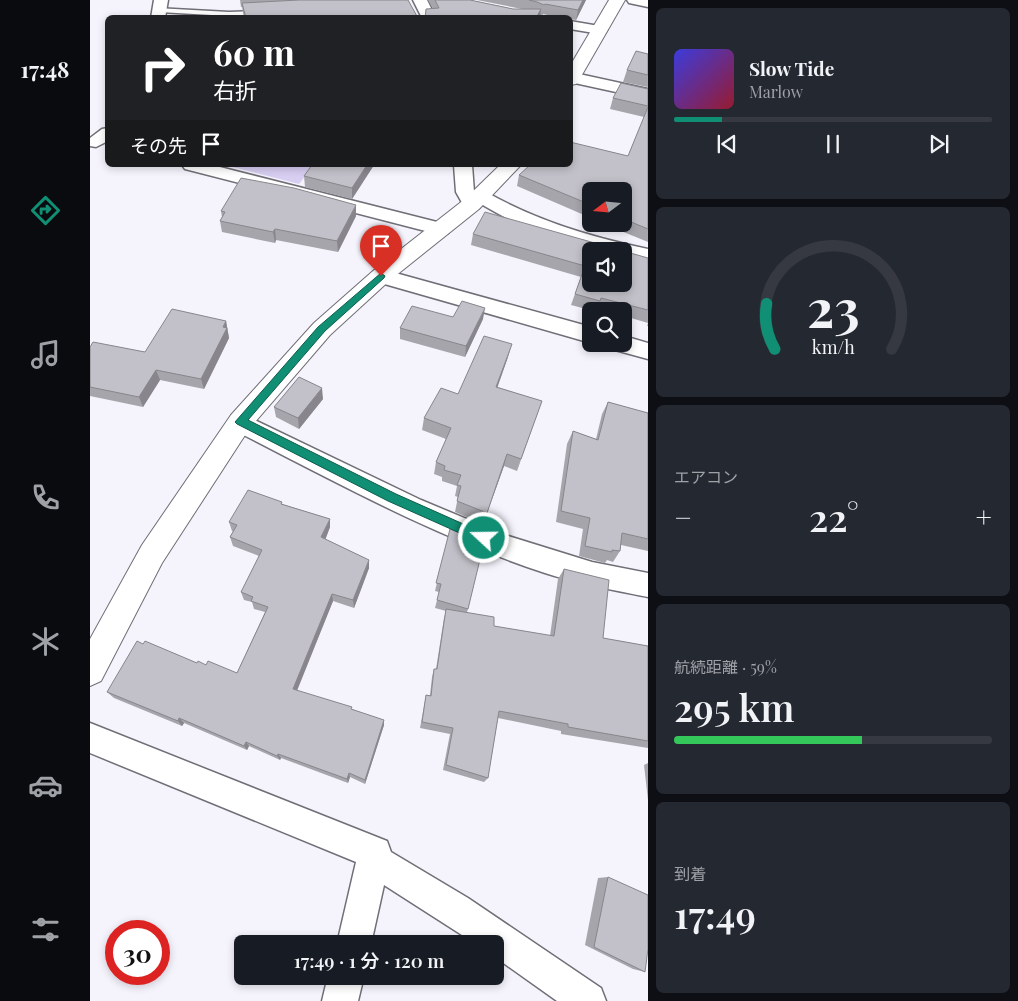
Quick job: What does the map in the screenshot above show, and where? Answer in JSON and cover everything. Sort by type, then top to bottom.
[{"type":"street","points":[[420,0],[428,15]]},
{"type":"street","points":[[573,75],[617,0]]},
{"type":"street","points":[[634,0],[648,3]]},
{"type":"street","points":[[573,25],[600,30]]},
{"type":"street","points":[[573,78],[648,94]]},
{"type":"street","points":[[105,135],[96,142],[105,144]]},
{"type":"street","points":[[199,167],[441,229]]},
{"type":"street","points":[[463,167],[465,192],[476,200],[493,204],[596,244],[648,256]]},
{"type":"street","points":[[90,670],[152,554],[240,422],[322,329],[381,276],[476,200],[509,167]]},
{"type":"street","points":[[381,276],[582,332]]},
{"type":"street","points":[[632,347],[648,351]]},
{"type":"street","points":[[240,422],[392,498],[465,532],[540,559],[592,574],[648,585]]},
{"type":"street","points":[[90,738],[375,853],[356,935]]},
{"type":"street","points":[[374,860],[444,902],[588,1001]]},
{"type":"street","points":[[340,1001],[344,985]]},
{"type":"lane","points":[[159,9],[228,14],[268,12]]},
{"type":"shaded area","points":[[233,167],[312,167],[299,184]]},
{"type":"building","points":[[299,0],[408,0],[416,15],[245,15],[242,3]]},
{"type":"building","points":[[435,0],[470,0],[513,9],[541,9],[538,15],[425,15],[426,9],[439,8]]},
{"type":"building","points":[[529,0],[583,0],[578,10],[544,5]]},
{"type":"building","points":[[636,51],[648,54],[648,75],[627,70]]},
{"type":"building","points":[[621,83],[648,89],[648,106],[613,98]]},
{"type":"building","points":[[648,107],[648,229],[632,222],[632,182],[582,182],[582,201],[519,175],[528,167],[573,167],[573,143],[628,156]]},
{"type":"building","points":[[311,167],[366,167],[352,188],[304,176]]},
{"type":"building","points":[[241,178],[294,188],[356,205],[337,241],[275,229],[273,232],[220,221],[225,212],[221,211]]},
{"type":"building","points":[[485,212],[591,242],[582,242],[582,265],[473,234]]},
{"type":"building","points":[[632,253],[648,258],[648,310],[632,306],[632,302],[617,302],[601,298],[600,301],[575,294],[582,274],[582,292],[632,292]]},
{"type":"building","points":[[462,301],[485,308],[466,346],[400,328],[412,306],[453,317]]},
{"type":"building","points":[[172,309],[226,321],[223,327],[227,328],[201,379],[156,370],[139,397],[90,387],[90,347],[93,342],[145,352]]},
{"type":"building","points":[[484,336],[512,344],[496,387],[542,401],[521,459],[507,454],[487,513],[457,501],[461,486],[457,485],[461,475],[444,470],[445,466],[436,462],[451,428],[424,418],[441,388],[458,394]]},
{"type":"building","points":[[299,377],[322,388],[298,418],[274,407]]},
{"type":"building","points":[[608,402],[648,413],[648,539],[622,533],[620,551],[612,550],[612,552],[585,546],[590,518],[561,511],[573,431],[598,440]]},
{"type":"building","points":[[248,490],[282,502],[281,504],[330,519],[321,537],[369,560],[353,600],[332,594],[293,689],[352,707],[351,709],[384,720],[365,780],[349,773],[347,779],[278,754],[277,756],[246,742],[244,746],[179,718],[178,721],[107,692],[137,641],[143,644],[145,641],[197,663],[198,661],[206,665],[208,661],[237,673],[268,607],[251,601],[253,597],[241,592],[262,550],[230,537],[237,525],[229,522]]},
{"type":"building","points":[[450,529],[484,543],[468,609],[437,600],[441,584],[436,583]]},
{"type":"building","points":[[564,569],[609,580],[603,638],[648,646],[648,741],[568,727],[568,724],[499,711],[488,778],[446,765],[453,728],[422,722],[426,695],[431,696],[434,669],[437,669],[446,609],[494,617],[494,626],[554,636]]},
{"type":"building","points":[[608,877],[648,895],[648,949],[645,972],[594,947]]},
{"type":"route","points":[[381,276],[322,329],[240,422],[392,498],[465,532],[484,538]]}]
